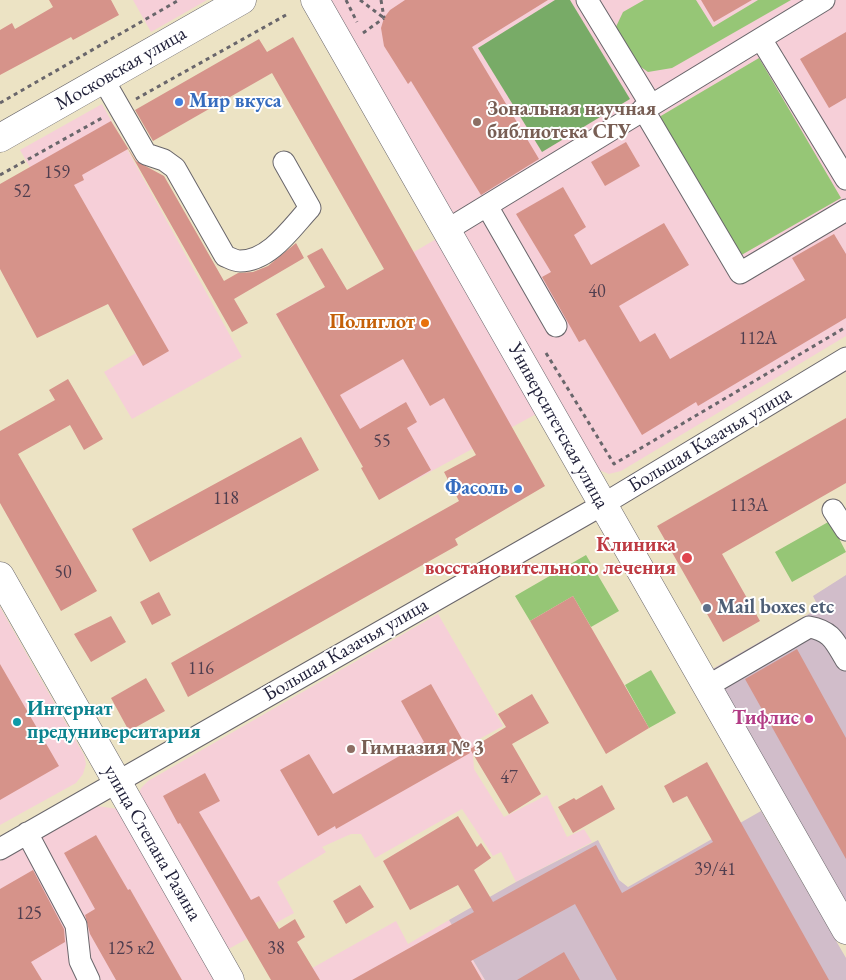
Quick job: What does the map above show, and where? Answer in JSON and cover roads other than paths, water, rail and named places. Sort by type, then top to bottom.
[{"type":"main road","name":"Московская улица","points":[[0,138],[242,0]]},
{"type":"main road","name":"Университетская улица","points":[[315,0],[846,930]]},
{"type":"main road","name":"улица Степана Разина","points":[[0,576],[230,980]]},
{"type":"street","points":[[587,0],[740,273],[846,210]]},
{"type":"street","points":[[447,230],[822,1]]},
{"type":"street","points":[[761,39],[846,179]]},
{"type":"street","points":[[103,79],[146,154],[164,160],[175,168],[226,256],[239,262],[253,259],[275,246],[310,208],[284,162]]},
{"type":"street","points":[[486,206],[556,326]]},
{"type":"street","name":"Большая Казачья улица","points":[[0,848],[843,366]]},
{"type":"street","points":[[834,510],[846,530]]},
{"type":"street","points":[[706,687],[810,626],[823,629],[833,637],[846,660]]},
{"type":"street","points":[[27,833],[76,925],[80,961],[89,980]]},
{"type":"place","name":"Мир вкуса","points":[[179,102]]},
{"type":"place","name":"Зональная научная библиотека СГУ","points":[[477,122]]},
{"type":"place","name":"Полиглот","points":[[425,323]]},
{"type":"place","name":"Фасоль","points":[[518,489]]},
{"type":"place","name":"Клиника восстановительного лечения","points":[[687,558]]},
{"type":"place","name":"Mail boxes etc","points":[[707,608]]},
{"type":"place","name":"Тифлис","points":[[809,719]]},
{"type":"place","name":"Интернат предуниверситария","points":[[17,722]]},
{"type":"place","name":"Гимназия № 3","points":[[351,749]]}]
